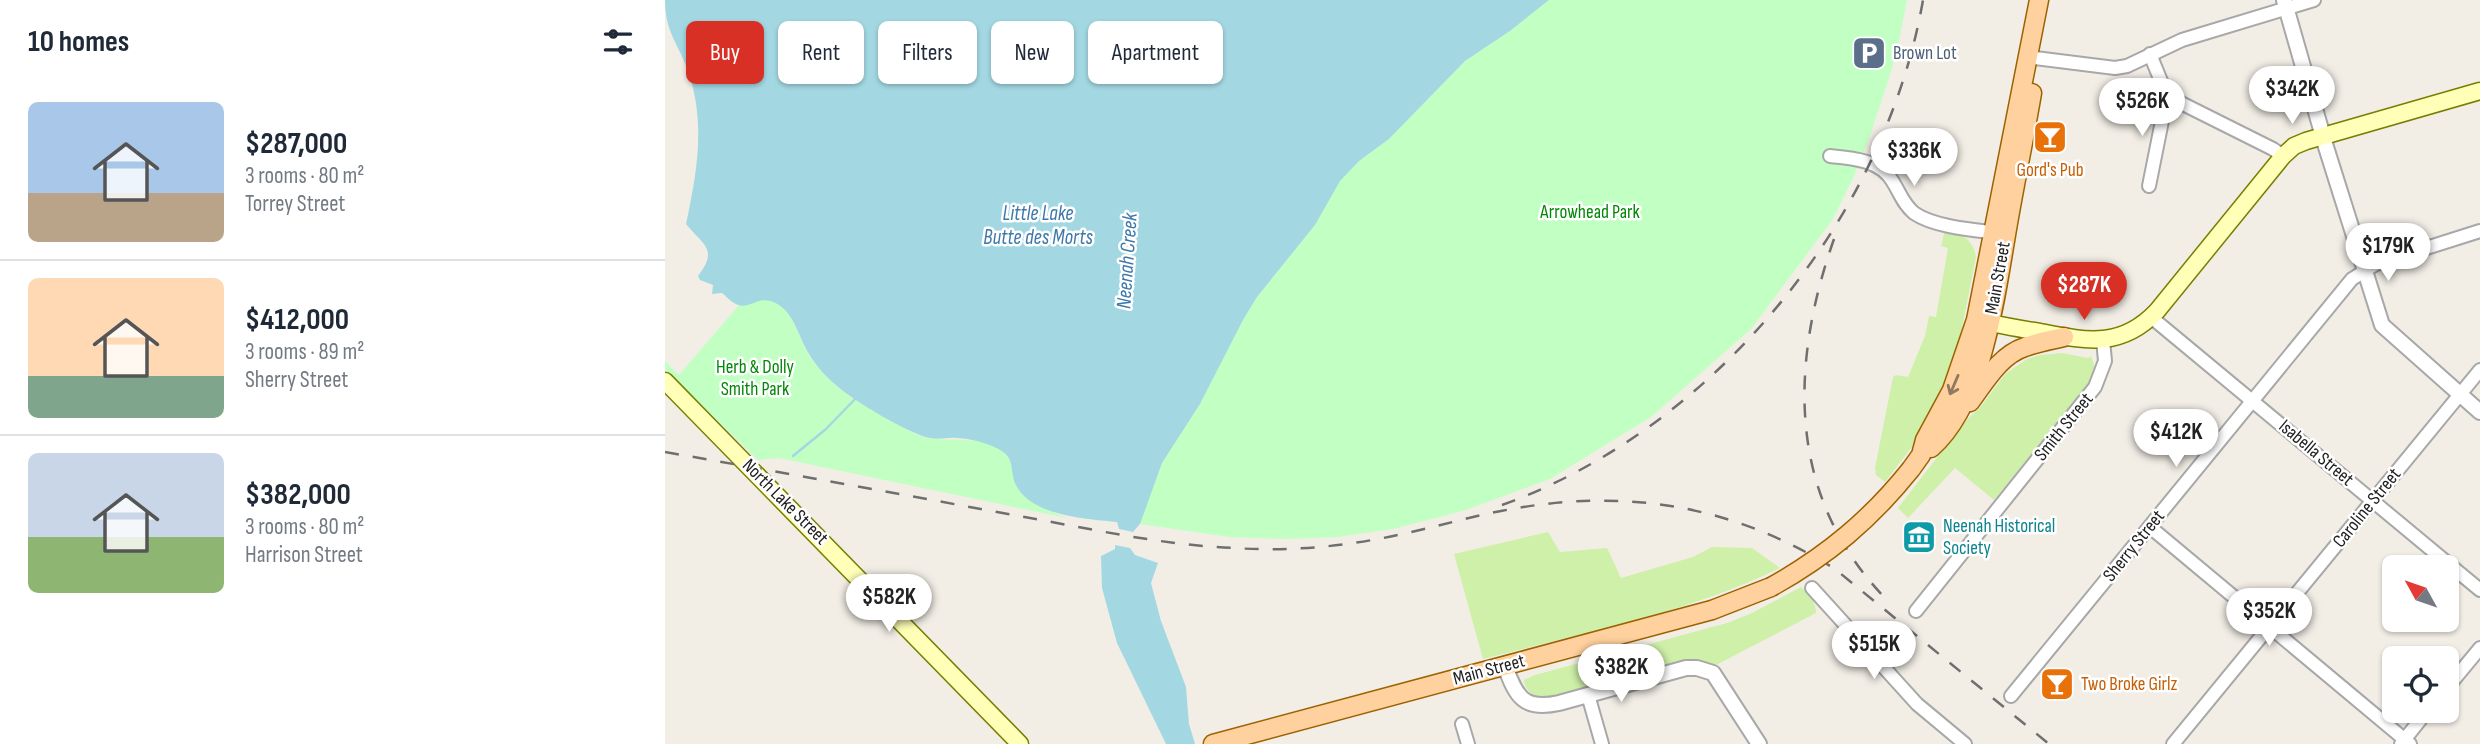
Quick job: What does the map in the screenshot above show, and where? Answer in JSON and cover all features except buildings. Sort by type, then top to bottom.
[{"type":"main road","name":"Main Street","points":[[1213,744],[1712,610],[1771,587],[1813,562],[1851,534],[1876,511],[1916,462],[1934,446],[1955,416],[1977,368],[1999,233],[2033,58],[2039,0]]},
{"type":"main road","name":"Main Street","points":[[2033,58],[2051,0]]},
{"type":"main road","points":[[1983,322],[2064,337],[2103,340],[2127,333],[2151,317],[2283,156],[2299,144],[2480,91]]},
{"type":"main road","name":"Main Street","points":[[1916,462],[1983,322]]},
{"type":"main road","points":[[1955,416],[2008,356],[2024,347],[2064,337]]},
{"type":"main road","name":"North Lake Street","points":[[665,381],[1020,744]]},
{"type":"street","points":[[2033,58],[2115,68],[2127,66],[2189,37],[2285,4],[2314,0]]},
{"type":"street","points":[[2285,4],[2323,136],[2385,330],[2480,412]]},
{"type":"street","points":[[2149,186],[2167,96],[2150,54]]},
{"type":"street","points":[[2167,96],[2283,156]]},
{"type":"street","points":[[1830,156],[1864,160],[1881,170],[1894,182],[1905,205],[1926,219],[1999,233]]},
{"type":"street","points":[[2365,269],[2388,259],[2480,231]]},
{"type":"street","name":"Sherry Street","points":[[2011,696],[2353,279],[2365,269]]},
{"type":"street","name":"Isabella Street","points":[[2151,317],[2480,590]]},
{"type":"street","name":"Smith Street","points":[[1916,611],[2095,387],[2105,361],[2103,340]]},
{"type":"street","name":"Caroline Street","points":[[2173,744],[2480,370]]},
{"type":"street","points":[[2150,527],[2405,742],[2419,723]]},
{"type":"street","points":[[1812,588],[1917,704],[1965,744]]},
{"type":"street","points":[[2459,673],[2480,648]]},
{"type":"street","points":[[1505,666],[1518,694],[1533,705],[1548,706],[1686,668],[1706,670],[1717,678],[1759,744]]},
{"type":"street","points":[[1588,695],[1602,744]]},
{"type":"street","points":[[1462,724],[1468,744]]},
{"type":"green space","name":"Arrowhead Park","points":[[1549,0],[1907,0],[1896,56],[1871,133],[1833,219],[1751,329],[1651,417],[1550,479],[1466,510],[1393,529],[1337,537],[1229,537],[1140,524],[1142,513],[1034,504],[1067,518],[779,458],[758,460],[665,369],[665,361],[679,375],[739,305],[770,300],[785,309],[809,355],[828,378],[852,398],[908,430],[932,438],[985,443],[1006,454],[1012,466],[1148,498],[1162,463],[1200,404],[1243,320],[1257,297],[1315,225],[1339,181],[1359,161],[1389,139],[1465,61],[1510,31]]},
{"type":"green space","points":[[1945,230],[1966,238],[1976,257],[1961,333],[1945,391],[1921,435],[1885,482],[1876,475],[1875,468],[1893,377],[1908,377],[1925,336],[1929,316],[1936,317],[1948,248],[1941,246]]},
{"type":"green space","points":[[2062,353],[2088,358],[2091,356],[2095,367],[2091,380],[1994,500],[1955,468],[1908,518],[1898,508],[2005,374],[2027,359]]},
{"type":"green space","points":[[1548,532],[1560,552],[1607,548],[1621,578],[1693,557],[1712,547],[1752,548],[1780,568],[1745,584],[1672,610],[1483,659],[1454,554]]},
{"type":"green space","points":[[1801,587],[1811,598],[1816,613],[1716,665],[1682,662],[1545,698],[1532,694],[1524,683],[1524,680],[1535,675],[1727,623]]},
{"type":"water","name":"Little Lake Butte des Morts","points":[[665,0],[1549,0],[1510,31],[1465,61],[1389,139],[1359,161],[1340,181],[1315,225],[1257,297],[1243,320],[1200,404],[1162,463],[1140,524],[1133,532],[1119,529],[1117,522],[1061,514],[1034,503],[1023,495],[1016,485],[1007,455],[998,449],[968,439],[933,439],[921,435],[882,416],[845,392],[815,363],[793,321],[779,305],[765,300],[745,306],[733,302],[722,293],[712,294],[713,285],[700,280],[698,276],[708,253],[686,224],[698,148],[697,110],[692,84],[764,84],[764,21],[686,21],[686,66],[667,21]]},
{"type":"water","points":[[1115,545],[1130,548],[1135,555],[1158,563],[1151,583],[1161,621],[1186,687],[1189,724],[1195,744],[1166,744],[1117,643],[1102,588],[1101,556],[1115,549]]},
{"type":"waterway","points":[[793,456],[826,429],[857,397]]},
{"type":"railway","points":[[1502,505],[1579,471],[1651,425],[1718,370],[1777,306],[1829,236],[1871,161],[1903,82],[1923,0]]},
{"type":"railway","points":[[1834,239],[1819,287],[1809,335],[1805,383],[1806,430],[1815,475],[1831,519],[1855,561],[1888,601]]},
{"type":"railway","points":[[665,452],[1121,535],[1234,548],[1277,549],[1343,545],[1546,504],[1590,501],[1674,507],[1716,516],[1756,529],[1835,569],[2049,744]]},
{"type":"place","name":"Brown Lot","points":[[1869,53]]},
{"type":"place","name":"Gord's Pub","points":[[2050,137]]},
{"type":"place","name":"Neenah Historical Society","points":[[1919,537]]},
{"type":"place","name":"Two Broke Girlz","points":[[2057,684]]},
{"type":"water label","name":"Neenah Creek","points":[[1127,261]]},
{"type":"park label","name":"Herb & Dolly Smith Park","points":[[755,378]]}]
